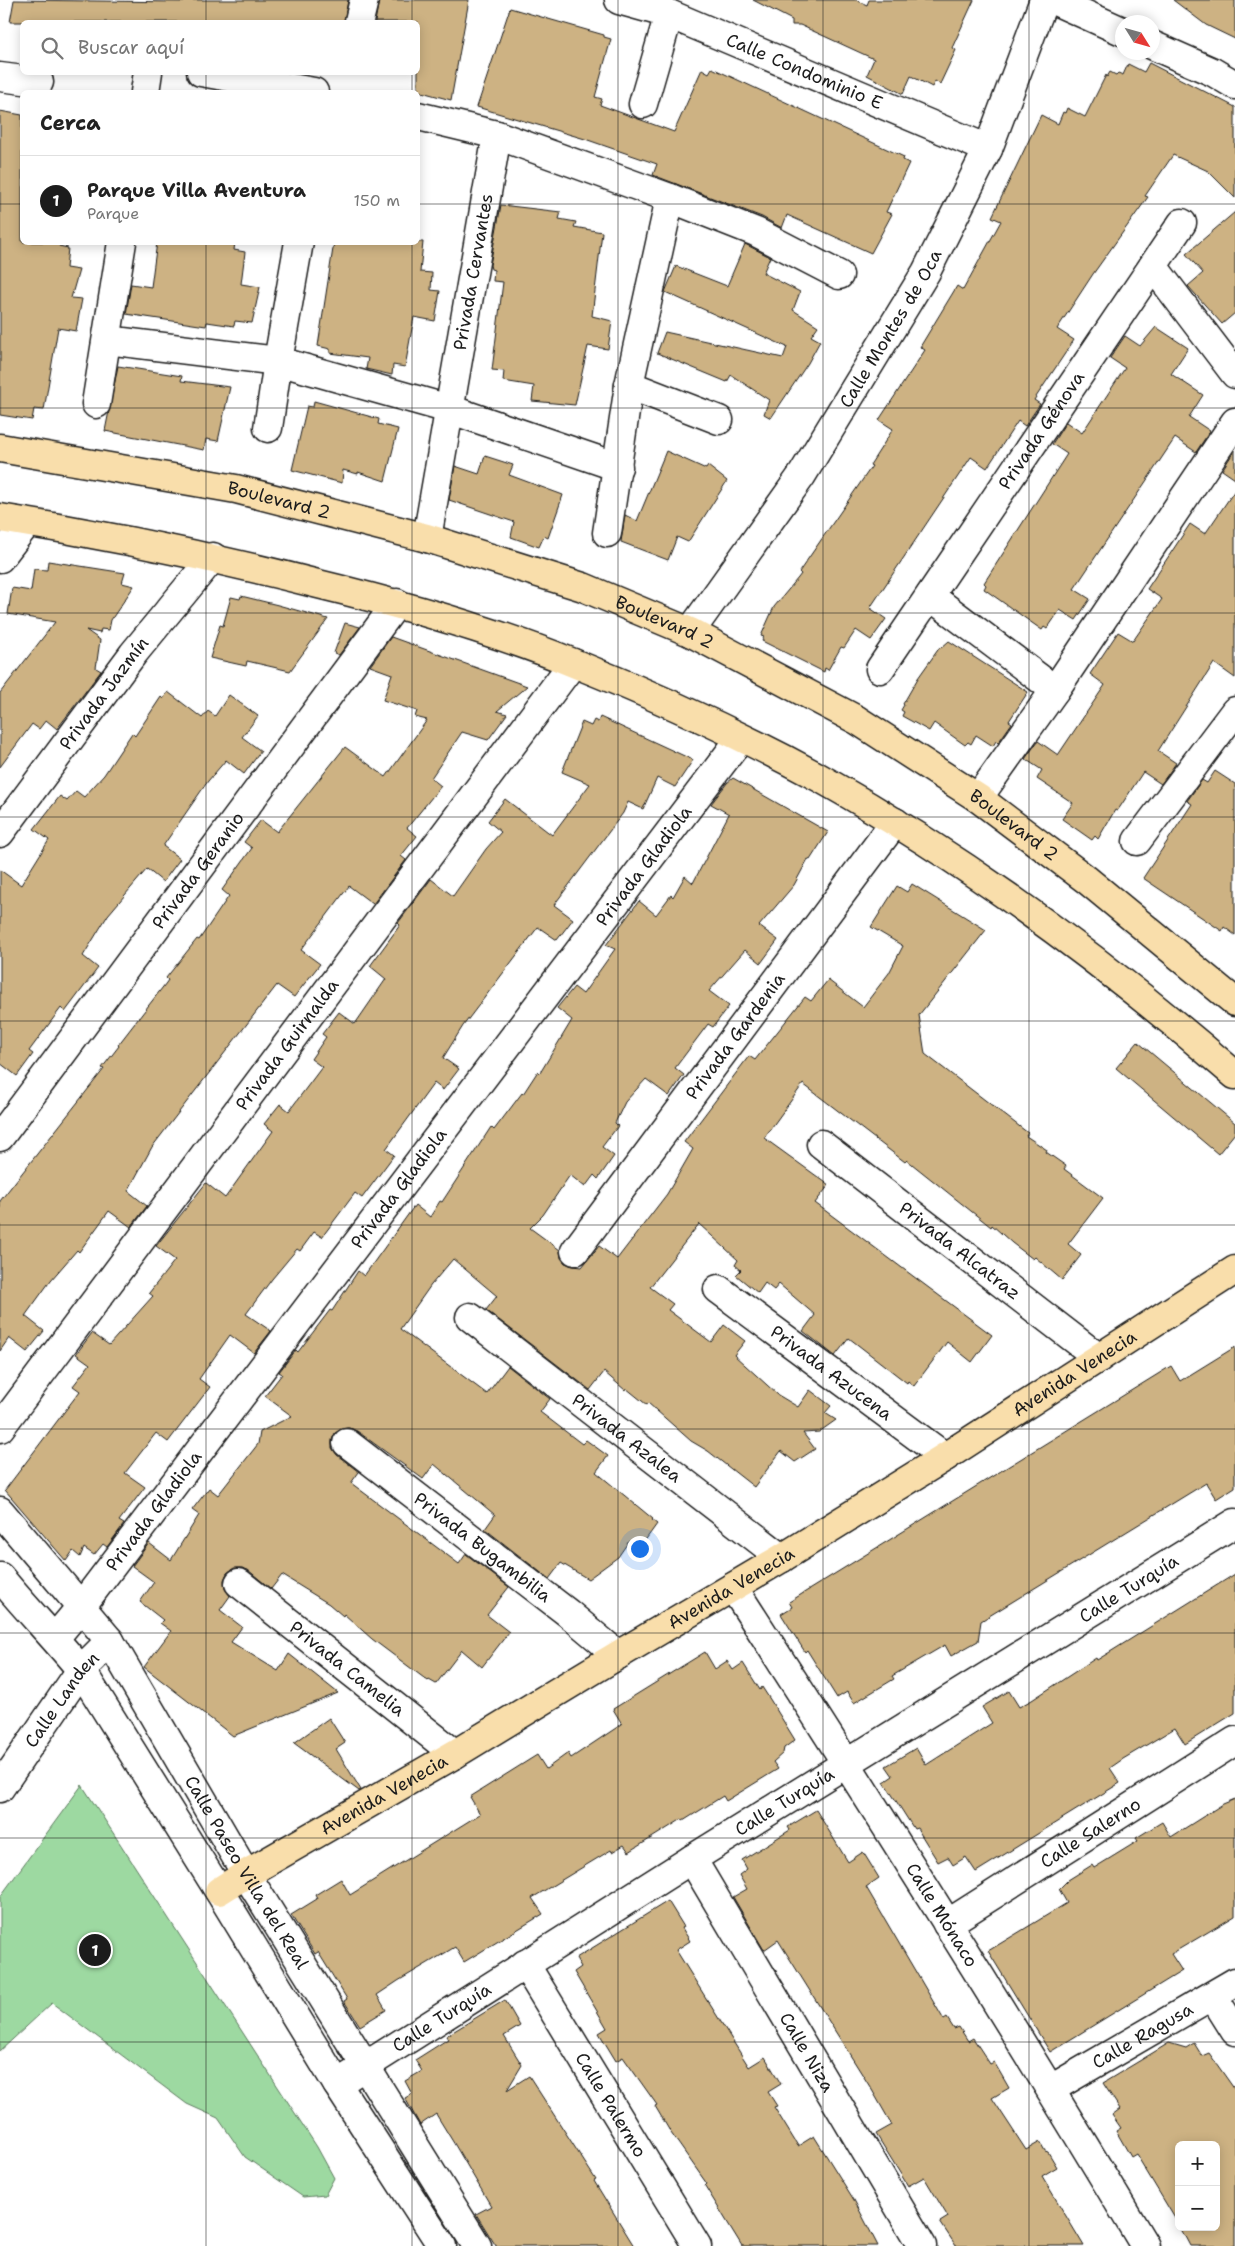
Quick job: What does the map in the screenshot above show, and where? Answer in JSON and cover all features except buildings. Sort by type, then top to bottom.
[{"type":"main road","name":"Boulevard 2","points":[[0,448],[236,489],[427,538],[583,587],[690,632],[857,720],[978,798],[1232,992]]},
{"type":"main road","points":[[0,518],[213,558],[397,603],[489,632],[573,663],[674,706],[818,777],[895,822],[996,888],[1155,1007],[1235,1075]]},
{"type":"main road","name":"Avenida Venecia","points":[[219,1891],[455,1754],[782,1558],[945,1457],[1235,1270]]},
{"type":"street","name":"Calle Condominio E","points":[[619,0],[669,14],[988,149]]},
{"type":"street","name":"Calle Montes de Oca","points":[[690,632],[807,467],[926,272],[988,149],[1044,0]]},
{"type":"street","points":[[1053,0],[1115,28]]},
{"type":"street","points":[[643,104],[669,14]]},
{"type":"street","points":[[1160,49],[1213,72],[1235,85]]},
{"type":"street","points":[[145,90],[148,75]]},
{"type":"street","points":[[218,75],[303,90]]},
{"type":"street","points":[[0,77],[39,82]]},
{"type":"street","points":[[420,116],[497,135],[670,198],[756,232],[839,275]]},
{"type":"street","name":"Privada Cervantes","points":[[427,538],[497,135]]},
{"type":"street","points":[[608,533],[629,386],[670,198]]},
{"type":"street","name":"Privada Génova","points":[[880,669],[1182,223]]},
{"type":"street","points":[[96,404],[122,245]]},
{"type":"street","points":[[268,428],[298,245]]},
{"type":"street","points":[[1153,266],[1235,374]]},
{"type":"street","points":[[107,340],[278,361],[449,409],[618,466]]},
{"type":"street","points":[[629,386],[719,420]]},
{"type":"street","points":[[978,798],[1055,690],[1235,422]]},
{"type":"street","points":[[0,558],[27,523]]},
{"type":"street","name":"Privada Jazmín","points":[[0,833],[133,654],[213,558]]},
{"type":"street","points":[[930,596],[1055,690]]},
{"type":"street","name":"Privada Geranio","points":[[0,1136],[397,603]]},
{"type":"street","name":"Privada Guirnalda","points":[[0,1428],[573,663]]},
{"type":"street","points":[[1137,841],[1235,711]]},
{"type":"street","name":"Privada Gladiola","points":[[55,1638],[80,1608],[741,738]]},
{"type":"street","name":"Privada Gardenia","points":[[575,1251],[895,822]]},
{"type":"street","name":"Privada Alcatraz","points":[[821,1144],[1099,1358]]},
{"type":"street","name":"Privada Azucena","points":[[718,1289],[945,1457]]},
{"type":"street","name":"Privada Azalea","points":[[470,1317],[782,1558]]},
{"type":"street","name":"Privada Bugambilia","points":[[347,1443],[568,1613],[618,1655]]},
{"type":"street","name":"Calle Paseo Villa del Real","points":[[0,1511],[80,1608],[110,1641],[246,1874],[365,2065],[473,2244]]},
{"type":"street","name":"Calle Turquía","points":[[337,2084],[692,1859],[1235,1523]]},
{"type":"street","name":"Calle Paseo Villa del Real","points":[[0,1577],[81,1670],[337,2084],[442,2246]]},
{"type":"street","name":"Privada Camelia","points":[[239,1583],[455,1754]]},
{"type":"street","name":"Calle Mónaco","points":[[733,1587],[847,1763],[1051,2089],[1145,2246]]},
{"type":"street","name":"Calle Landen","points":[[0,1788],[81,1670],[110,1641]]},
{"type":"street","name":"Calle Salerno","points":[[947,1924],[1235,1741]]},
{"type":"street","name":"Calle Niza","points":[[692,1859],[922,2246]]},
{"type":"street","name":"Calle Palermo","points":[[526,1964],[697,2246]]},
{"type":"street","points":[[1224,1989],[1235,2031]]},
{"type":"street","name":"Calle Ragusa","points":[[1051,2089],[1224,1989]]},
{"type":"green space","points":[[82,1785],[317,2147],[334,2178],[325,2195],[303,2197],[245,2157],[218,2118],[187,2104],[52,2003],[0,2051],[0,1897]]},
{"type":"place","name":"Parque Villa Aventura","points":[[95,1950]]}]
